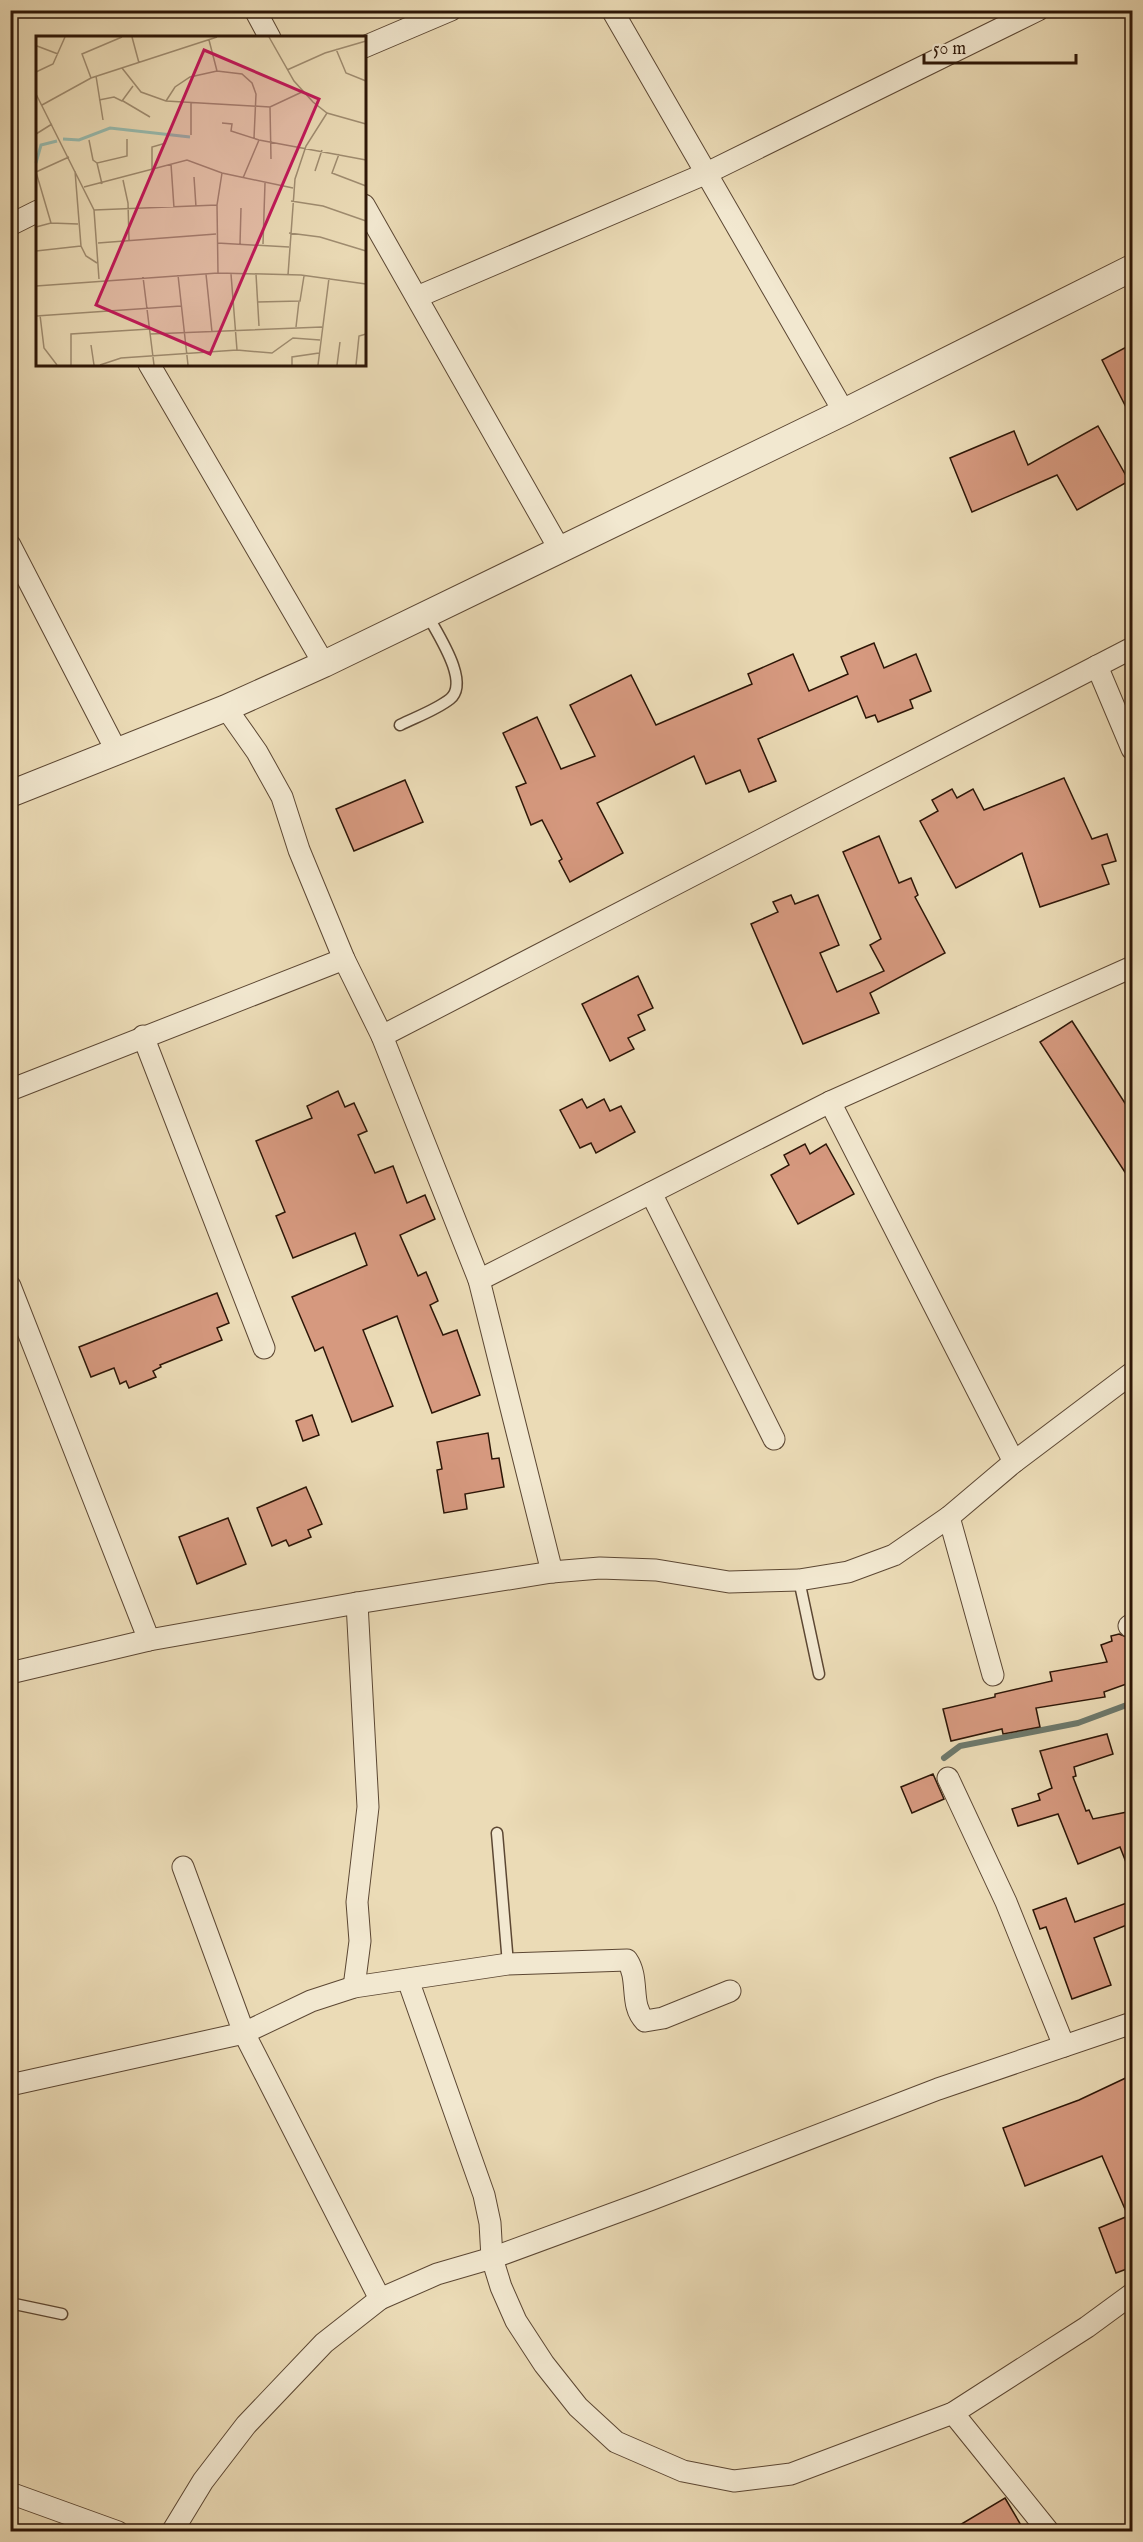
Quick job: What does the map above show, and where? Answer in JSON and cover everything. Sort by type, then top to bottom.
[{"type":"street","points":[[255,10],[269,36]]},
{"type":"street","points":[[366,46],[451,10]]},
{"type":"street","points":[[612,10],[844,412]]},
{"type":"street","points":[[417,297],[707,173],[1038,10]]},
{"type":"street","points":[[366,208],[560,550]]},
{"type":"street","points":[[10,225],[36,212]]},
{"type":"street","points":[[10,794],[226,708],[324,664],[844,412],[1132,268]]},
{"type":"street","points":[[150,366],[324,664]]},
{"type":"street","points":[[10,545],[117,752]]},
{"type":"street","points":[[381,1036],[1132,648]]},
{"type":"street","points":[[1097,666],[1132,748]]},
{"type":"street","points":[[226,708],[257,752],[282,797],[299,850],[344,959],[381,1036],[479,1280],[552,1572]]},
{"type":"street","points":[[10,1090],[344,959]]},
{"type":"street","points":[[479,1280],[830,1102],[1132,967]]},
{"type":"street","points":[[143,1036],[264,1348]]},
{"type":"street","points":[[830,1102],[1014,1462]]},
{"type":"street","points":[[651,1193],[774,1438]]},
{"type":"street","points":[[10,1286],[149,1640]]},
{"type":"street","points":[[10,1673],[149,1640],[357,1603],[552,1572],[600,1568],[656,1570],[729,1582],[799,1580],[848,1572],[894,1555],[949,1518],[1014,1462],[1132,1374]]},
{"type":"street","points":[[949,1518],[993,1676]]},
{"type":"street","points":[[354,1987],[360,1941],[357,1902],[368,1807],[357,1603]]},
{"type":"street","points":[[948,1778],[1006,1902],[1064,2046]]},
{"type":"street","points":[[183,1867],[244,2032],[380,2299]]},
{"type":"street","points":[[10,2085],[244,2032],[311,2001],[354,1987],[508,1964],[627,1960],[634,1970],[637,2013],[645,2021],[663,2018],[730,1991]]},
{"type":"street","points":[[408,1980],[484,2195],[490,2223],[492,2258],[501,2287],[516,2321],[544,2364],[578,2407],[616,2442],[682,2471],[734,2481],[791,2474],[953,2413],[1087,2327],[1132,2294]]},
{"type":"street","points":[[172,2532],[203,2481],[246,2425],[324,2343],[380,2299],[437,2274],[492,2258],[650,2200],[938,2089],[1132,2023]]},
{"type":"street","points":[[953,2413],[1049,2532]]},
{"type":"street","points":[[10,2493],[118,2532]]},
{"type":"lane","points":[[400,726],[452,698],[458,684],[456,670],[427,614]]},
{"type":"lane","points":[[799,1580],[819,1674]]},
{"type":"lane","points":[[497,1833],[508,1964]]},
{"type":"lane","points":[[10,2302],[62,2314]]},
{"type":"building","points":[[1132,344],[1132,419],[1102,360]]},
{"type":"building","points":[[1098,426],[1129,481],[1077,510],[1057,475],[972,512],[950,458],[1014,431],[1028,465]]},
{"type":"building","points":[[874,643],[884,668],[916,654],[931,691],[910,700],[913,708],[878,722],[875,715],[866,718],[857,696],[758,739],[776,781],[749,792],[740,770],[706,784],[694,756],[597,803],[623,853],[570,882],[559,861],[562,859],[542,820],[531,825],[516,787],[526,783],[503,733],[537,717],[561,769],[595,756],[570,705],[631,675],[656,725],[752,684],[748,674],[793,654],[809,691],[848,674],[841,657]]},
{"type":"building","points":[[1064,778],[1092,839],[1107,834],[1116,861],[1102,865],[1109,884],[1040,907],[1022,853],[956,888],[920,821],[938,811],[932,800],[952,789],[957,798],[973,789],[984,810]]},
{"type":"building","points":[[405,780],[423,822],[354,851],[336,809]]},
{"type":"building","points":[[879,836],[899,883],[911,878],[918,895],[915,897],[945,953],[870,993],[879,1013],[803,1044],[751,924],[778,912],[773,902],[791,895],[795,904],[818,895],[839,945],[820,953],[837,992],[884,971],[870,945],[881,939],[843,852]]},
{"type":"building","points":[[638,976],[653,1008],[638,1015],[645,1030],[628,1038],[634,1049],[610,1061],[582,1004]]},
{"type":"building","points":[[1072,1021],[1132,1114],[1132,1183],[1040,1042]]},
{"type":"building","points":[[338,1091],[345,1107],[354,1103],[367,1131],[358,1135],[375,1173],[393,1166],[407,1203],[425,1195],[435,1219],[400,1235],[418,1276],[426,1272],[438,1301],[430,1305],[443,1335],[457,1330],[480,1395],[432,1413],[397,1316],[363,1330],[393,1406],[352,1422],[323,1347],[315,1351],[292,1297],[367,1265],[355,1233],[293,1258],[276,1216],[285,1212],[256,1141],[312,1118],[307,1106]]},
{"type":"building","points":[[582,1099],[587,1108],[604,1099],[610,1111],[621,1106],[635,1132],[596,1153],[591,1143],[580,1148],[560,1110]]},
{"type":"building","points":[[805,1144],[810,1154],[826,1144],[854,1194],[798,1224],[771,1175],[789,1165],[784,1155]]},
{"type":"building","points":[[217,1293],[229,1323],[217,1328],[222,1340],[160,1365],[161,1367],[153,1371],[156,1377],[129,1388],[126,1381],[120,1384],[114,1368],[91,1377],[79,1347]]},
{"type":"building","points":[[312,1415],[319,1435],[303,1441],[296,1421]]},
{"type":"building","points":[[488,1433],[492,1459],[499,1458],[504,1487],[465,1494],[467,1509],[444,1513],[437,1470],[442,1469],[437,1442]]},
{"type":"building","points":[[306,1487],[322,1524],[308,1530],[311,1537],[289,1546],[286,1540],[272,1546],[257,1508]]},
{"type":"building","points":[[228,1518],[246,1564],[197,1584],[179,1537]]},
{"type":"building","points":[[1119,1634],[1132,1639],[1132,1682],[1104,1692],[1105,1697],[1036,1708],[1040,1727],[1003,1734],[1002,1729],[951,1741],[943,1709],[1052,1681],[1050,1672],[1107,1662],[1101,1645],[1112,1641],[1111,1636]]},
{"type":"building","points":[[1107,1734],[1113,1754],[1074,1767],[1076,1776],[1073,1777],[1086,1811],[1089,1810],[1093,1819],[1132,1811],[1131,1875],[1120,1847],[1078,1864],[1058,1814],[1018,1826],[1012,1809],[1040,1800],[1038,1794],[1052,1788],[1040,1751]]},
{"type":"building","points":[[933,1774],[944,1799],[912,1813],[901,1787]]},
{"type":"building","points":[[1066,1898],[1075,1922],[1132,1901],[1132,1923],[1094,1938],[1111,1985],[1072,1999],[1046,1927],[1040,1929],[1033,1910]]},
{"type":"building","points":[[1132,2075],[1132,2267],[1116,2273],[1099,2228],[1128,2216],[1102,2156],[1025,2186],[1003,2128],[1079,2100]]},
{"type":"building","points":[[1005,2498],[1025,2532],[948,2532]]},
{"type":"waterway","points":[[944,1758],[960,1746],[1078,1723],[1132,1703]]}]
